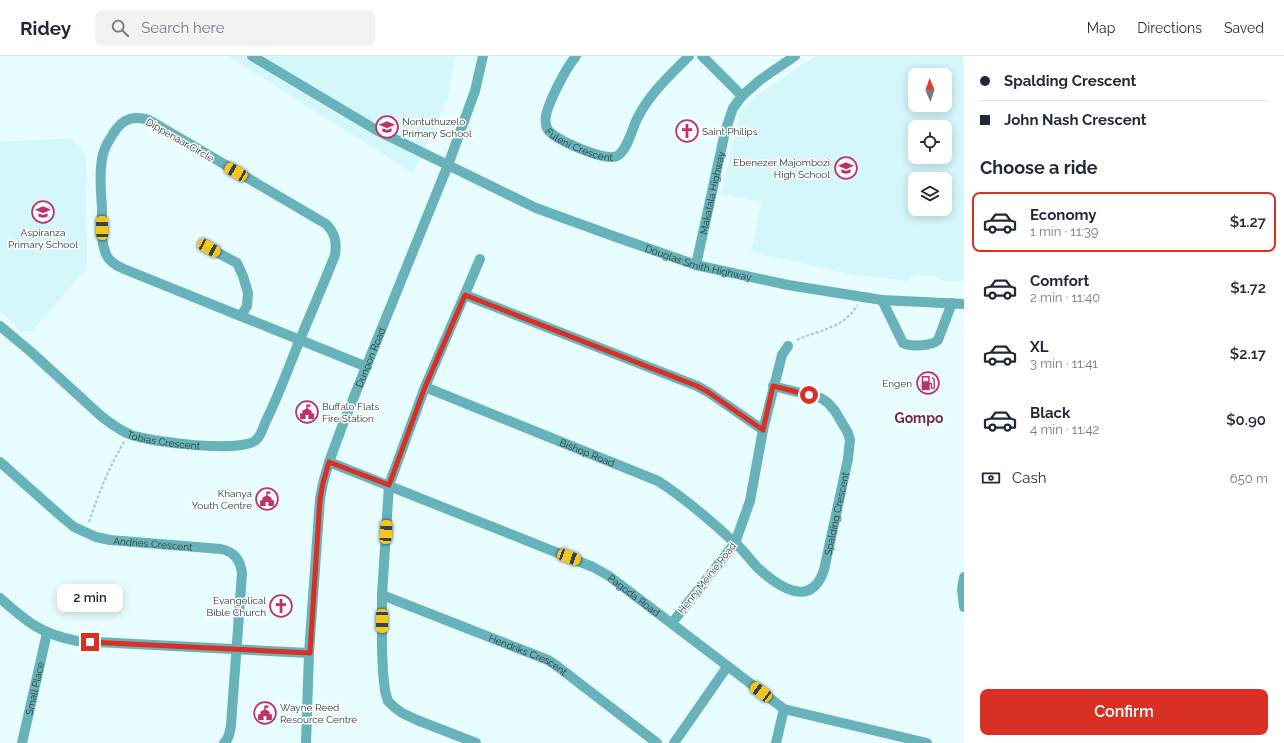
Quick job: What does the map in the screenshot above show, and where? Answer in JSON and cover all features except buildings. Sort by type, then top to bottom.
[{"type":"street","name":"Douglas Smith Highway","points":[[252,56],[378,131],[536,208],[696,265],[788,285],[861,298],[964,304]]},
{"type":"street","name":"Dunoon Road","points":[[306,743],[320,499],[323,483],[343,424],[448,165],[475,91],[483,56]]},
{"type":"street","name":"Fuleni Crescent","points":[[576,56],[559,84],[546,111],[546,125],[549,131],[555,136],[586,151],[612,158],[618,156],[623,150],[636,119],[654,92],[689,56]]},
{"type":"street","points":[[702,56],[742,96]]},
{"type":"street","name":"Makatala Highway","points":[[696,265],[725,132],[733,108],[742,96],[760,80],[795,56]]},
{"type":"street","name":"Dippenaar Circle","points":[[299,340],[335,255],[337,245],[335,236],[331,229],[326,224],[149,120],[135,118],[127,119],[120,124],[113,133],[106,147],[102,158],[101,170],[102,228],[106,254],[109,260],[124,269],[299,340],[367,367]]},
{"type":"street","points":[[209,248],[237,263],[248,293],[247,306],[241,316]]},
{"type":"street","points":[[476,743],[402,713],[388,700],[385,691],[383,673],[382,595],[389,485],[425,387],[480,259]]},
{"type":"street","points":[[465,295],[697,386],[763,430]]},
{"type":"street","points":[[882,300],[903,343],[910,345],[932,345],[935,343],[938,340],[952,303]]},
{"type":"street","name":"Tobias Crescent","points":[[0,326],[113,425],[129,434],[177,444],[244,446],[257,440],[272,411],[299,340]]},
{"type":"street","name":"Henry Meinie Road","points":[[672,623],[736,543],[750,501],[773,386],[782,355],[788,346]]},
{"type":"street","name":"Spalding Crescent","points":[[736,543],[758,567],[784,587],[799,592],[808,591],[816,586],[821,579],[848,459],[850,440],[848,433],[835,411],[821,398],[773,386]]},
{"type":"street","name":"Bishop Road","points":[[425,387],[658,481],[672,490],[736,543]]},
{"type":"street","name":"Andries Crescent","points":[[0,462],[62,517],[74,527],[85,533],[110,540],[221,549],[228,550],[234,554],[241,566],[242,573],[230,735],[224,743]]},
{"type":"street","name":"Pagoda Road","points":[[329,462],[594,567],[609,576],[672,623],[727,667],[784,709],[901,740],[927,743]]},
{"type":"street","points":[[964,577],[962,589],[964,607]]},
{"type":"street","name":"Hendriks Crescent","points":[[382,595],[548,660],[656,743]]},
{"type":"street","points":[[0,598],[28,622],[47,633],[77,641],[310,653]]},
{"type":"street","name":"Small Place","points":[[22,743],[47,633]]},
{"type":"street","points":[[674,743],[727,667]]},
{"type":"street","points":[[776,743],[784,709]]},
{"type":"path","points":[[788,346],[806,335],[839,324],[847,319],[861,298]]},
{"type":"path","points":[[85,533],[101,486],[129,434]]},
{"type":"shaded area","name":"Nontuthuzelo Primary School","points":[[228,56],[455,56],[447,101],[413,173]]},
{"type":"shaded area","name":"Ebenezer Majombozi High School","points":[[816,56],[962,56],[964,66],[964,281],[944,281],[934,276],[915,275],[908,281],[854,275],[751,252],[761,202],[721,194],[741,109],[764,90]]},
{"type":"shaded area","name":"Aspiranza Primary School","points":[[71,138],[86,155],[87,269],[32,331],[21,332],[0,311],[0,142]]},
{"type":"place","name":"Nontuthuzelo Primary School","points":[[387,127]]},
{"type":"place","name":"Saint Philips","points":[[687,131]]},
{"type":"place","name":"Ebenezer Majombozi High School","points":[[846,168]]},
{"type":"place","name":"Aspiranza Primary School","points":[[43,212]]},
{"type":"place","name":"Engen","points":[[928,383]]},
{"type":"place","name":"Buffalo Flats Fire Station","points":[[307,412]]},
{"type":"place","name":"Khanya Youth Centre","points":[[267,499]]},
{"type":"place","name":"Evangelical Bible Church","points":[[281,606]]},
{"type":"place","name":"Wayne Reed Resource Centre","points":[[265,713]]},
{"type":"district","name":"Gompo","points":[[919,418]]},
{"type":"route","points":[[90,642],[310,653],[320,499],[329,462],[389,485],[425,387],[465,295],[686,381],[708,392],[763,430],[773,386],[809,395]]}]
